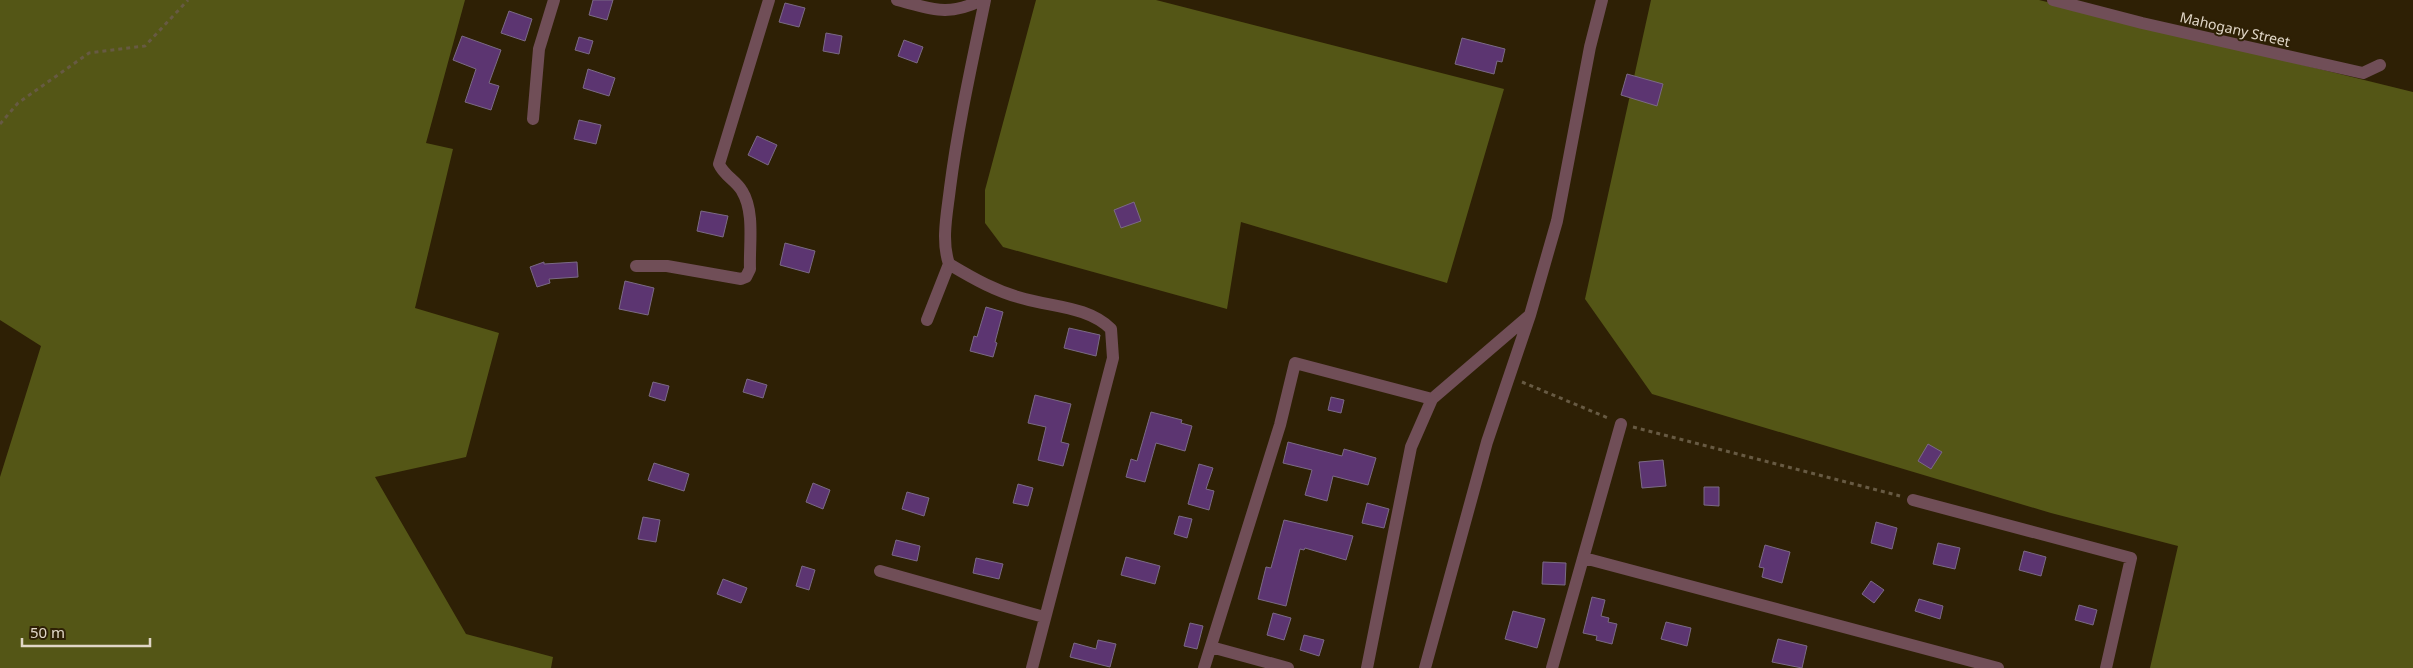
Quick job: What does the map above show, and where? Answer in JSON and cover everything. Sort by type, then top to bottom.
[{"type":"street","points":[[533,119],[539,49],[554,0]]},
{"type":"street","points":[[636,266],[674,267],[741,279],[746,276],[750,269],[749,207],[740,187],[722,170],[719,164],[769,0]]},
{"type":"street","points":[[897,0],[946,11],[959,10],[984,0]]},
{"type":"street","points":[[927,320],[949,264],[945,251],[945,226],[957,129],[984,0]]},
{"type":"street","points":[[1425,668],[1487,442],[1510,378],[1558,221],[1590,47],[1602,0]]},
{"type":"street","name":"Mahogany Street","points":[[2053,0],[2142,23],[2363,73],[2380,65]]},
{"type":"street","points":[[949,264],[980,284],[1024,299],[1102,319],[1111,329],[1113,358],[1032,668]]},
{"type":"street","points":[[1368,668],[1411,447],[1432,399],[1530,315]]},
{"type":"street","points":[[1204,668],[1280,425],[1295,363],[1432,399]]},
{"type":"street","points":[[1552,668],[1621,424]]},
{"type":"street","points":[[1913,500],[2130,558],[2106,668]]},
{"type":"street","points":[[1584,558],[1998,668]]},
{"type":"street","points":[[880,570],[1044,617]]},
{"type":"street","points":[[1211,648],[1288,668]]},
{"type":"path","points":[[0,124],[18,103],[89,53],[145,46],[188,0]]},
{"type":"path","points":[[1510,378],[1621,424],[1913,500]]},
{"type":"shaded area","points":[[0,0],[465,0],[426,143],[453,149],[415,308],[499,333],[466,457],[375,477],[466,634],[553,657],[551,668],[0,668],[0,477],[41,346],[0,320]]},
{"type":"shaded area","points":[[1036,0],[1156,0],[1504,89],[1447,283],[1241,222],[1227,309],[1003,247],[985,223],[985,190]]},
{"type":"shaded area","points":[[1651,0],[2039,0],[2413,92],[2413,668],[2150,668],[2178,546],[2051,513],[1652,394],[1585,299]]},
{"type":"building","points":[[593,0],[613,0],[607,20],[589,15]]},
{"type":"building","points":[[785,3],[805,8],[799,27],[779,22]]},
{"type":"building","points":[[509,11],[532,19],[525,41],[501,33]]},
{"type":"building","points":[[826,33],[842,36],[839,54],[823,51]]},
{"type":"building","points":[[462,36],[501,50],[489,83],[499,86],[491,110],[465,102],[476,69],[453,60]]},
{"type":"building","points":[[579,37],[593,41],[589,54],[575,50]]},
{"type":"building","points":[[1462,38],[1505,49],[1502,62],[1497,61],[1494,74],[1455,64]]},
{"type":"building","points":[[904,40],[923,47],[917,63],[898,56]]},
{"type":"building","points":[[588,69],[615,78],[609,96],[583,88]]},
{"type":"building","points":[[1627,74],[1663,84],[1657,106],[1621,95]]},
{"type":"building","points":[[579,120],[601,125],[596,144],[574,139]]},
{"type":"building","points":[[757,136],[777,145],[768,165],[748,155]]},
{"type":"building","points":[[1134,202],[1141,221],[1121,228],[1114,210]]},
{"type":"building","points":[[701,211],[728,216],[723,237],[697,231]]},
{"type":"building","points":[[785,243],[815,251],[809,273],[780,265]]},
{"type":"building","points":[[544,262],[544,264],[577,262],[578,277],[549,279],[550,283],[537,287],[530,267]]},
{"type":"building","points":[[625,281],[654,288],[648,315],[619,309]]},
{"type":"building","points":[[986,307],[1003,312],[993,357],[970,351],[974,336],[977,337]]},
{"type":"building","points":[[1069,328],[1100,335],[1096,356],[1064,348]]},
{"type":"building","points":[[747,379],[767,385],[763,398],[743,392]]},
{"type":"building","points":[[653,382],[669,386],[665,401],[649,396]]},
{"type":"building","points":[[1035,395],[1071,404],[1061,442],[1069,444],[1063,466],[1038,460],[1046,427],[1028,423]]},
{"type":"building","points":[[1331,397],[1344,400],[1341,413],[1328,410]]},
{"type":"building","points":[[1151,412],[1182,420],[1181,423],[1192,426],[1185,451],[1156,443],[1145,482],[1126,477],[1131,459],[1137,461]]},
{"type":"building","points":[[1288,442],[1342,456],[1344,449],[1376,458],[1368,485],[1333,476],[1327,501],[1305,495],[1312,470],[1283,463]]},
{"type":"building","points":[[1928,444],[1942,452],[1931,469],[1918,461]]},
{"type":"building","points":[[1663,460],[1666,486],[1642,488],[1639,462]]},
{"type":"building","points":[[654,463],[689,474],[684,491],[648,480]]},
{"type":"building","points":[[1199,464],[1213,468],[1206,489],[1214,491],[1209,510],[1188,504]]},
{"type":"building","points":[[813,483],[830,490],[823,509],[806,502]]},
{"type":"building","points":[[1018,484],[1033,488],[1028,506],[1013,503]]},
{"type":"building","points":[[1704,487],[1719,487],[1719,506],[1704,505]]},
{"type":"building","points":[[907,492],[929,498],[924,516],[902,509]]},
{"type":"building","points":[[1367,503],[1389,509],[1384,528],[1362,523]]},
{"type":"building","points":[[1179,516],[1192,519],[1187,538],[1174,534]]},
{"type":"building","points":[[643,517],[660,520],[656,542],[638,539]]},
{"type":"building","points":[[1284,520],[1353,536],[1346,560],[1305,548],[1304,550],[1300,549],[1286,606],[1258,599],[1266,567],[1271,568]]},
{"type":"building","points":[[1876,522],[1897,528],[1892,549],[1871,543]]},
{"type":"building","points":[[896,540],[920,546],[917,561],[892,555]]},
{"type":"building","points":[[1938,543],[1960,548],[1955,569],[1933,564]]},
{"type":"building","points":[[1765,545],[1790,552],[1782,583],[1762,577],[1764,568],[1759,567]]},
{"type":"building","points":[[2024,551],[2046,557],[2041,576],[2019,570]]},
{"type":"building","points":[[1126,557],[1160,566],[1155,584],[1121,575]]},
{"type":"building","points":[[976,558],[1003,564],[999,579],[973,573]]},
{"type":"building","points":[[1543,562],[1566,563],[1565,585],[1542,584]]},
{"type":"building","points":[[802,566],[815,570],[809,590],[796,586]]},
{"type":"building","points":[[723,579],[747,588],[741,603],[717,594]]},
{"type":"building","points":[[1871,581],[1884,590],[1874,603],[1862,594]]},
{"type":"building","points":[[1592,597],[1605,600],[1601,616],[1609,618],[1608,622],[1617,624],[1612,644],[1596,640],[1597,636],[1583,633]]},
{"type":"building","points":[[1919,599],[1943,606],[1940,619],[1915,611]]},
{"type":"building","points":[[2079,605],[2097,610],[2093,625],[2075,620]]},
{"type":"building","points":[[1513,611],[1545,619],[1537,648],[1505,639]]},
{"type":"building","points":[[1273,613],[1291,618],[1284,640],[1267,635]]},
{"type":"building","points":[[1666,622],[1691,628],[1687,646],[1661,639]]},
{"type":"building","points":[[1190,623],[1203,626],[1197,649],[1184,646]]},
{"type":"building","points":[[1304,635],[1324,640],[1319,656],[1300,650]]},
{"type":"building","points":[[1778,639],[1807,646],[1802,668],[1772,662]]},
{"type":"building","points":[[1098,640],[1116,644],[1110,667],[1070,657],[1074,643],[1096,649]]}]
